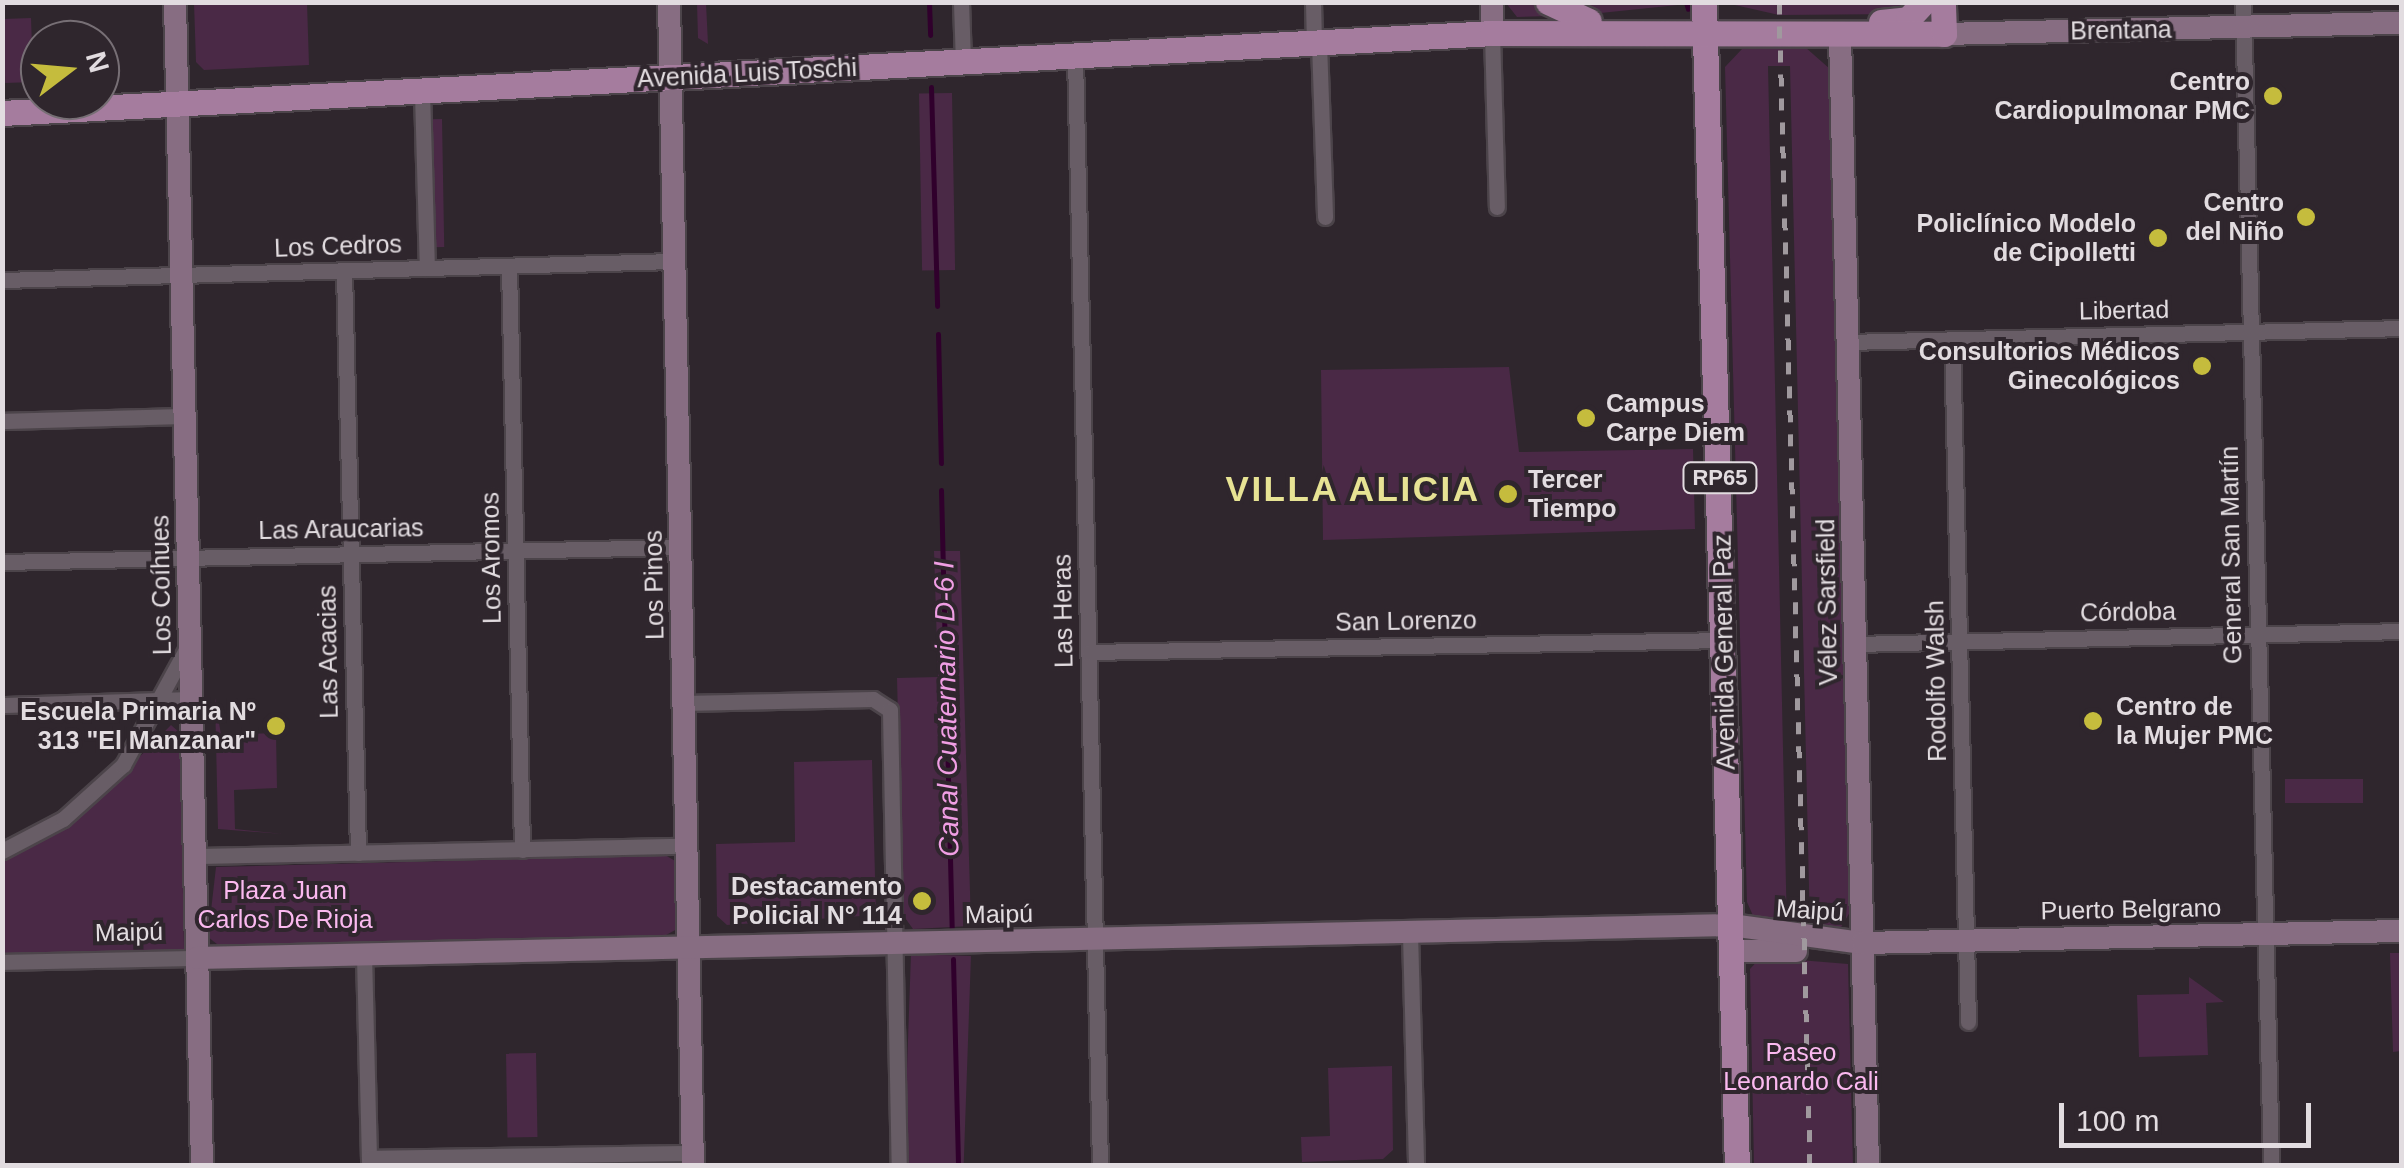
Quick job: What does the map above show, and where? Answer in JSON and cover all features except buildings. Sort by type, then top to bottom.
[{"type":"main road","points":[[1548,2],[1589,21]]},
{"type":"main road","points":[[1940,34],[1944,2]]},
{"type":"main road","name":"Avenida Luis Toschi","points":[[1492,33],[1589,21],[1709,13],[1887,22],[1925,6]]},
{"type":"main road","points":[[1925,6],[1940,34]]},
{"type":"main road","name":"Avenida Luis Toschi","points":[[2,113],[1492,33],[1709,13],[1840,36]]},
{"type":"main road","name":"Avenida General Paz","points":[[1709,13],[1737,1166]]},
{"type":"main road","name":"Brentana","points":[[1840,36],[1940,34]]},
{"type":"street","name":"Los Coíhues","points":[[175,2],[202,1166]]},
{"type":"street","name":"Los Pinos","points":[[669,2],[693,1159]]},
{"type":"street","points":[[961,2],[963,62]]},
{"type":"street","points":[[1313,2],[1326,217]]},
{"type":"street","points":[[1492,2],[1496,208]]},
{"type":"street","name":"General San Martín","points":[[2242,2],[2271,1166]]},
{"type":"street","name":"Brentana","points":[[1940,34],[2402,24]]},
{"type":"street","name":"Vélez Sarsfield","points":[[1840,36],[1868,1166]]},
{"type":"street","name":"Las Heras","points":[[1075,56],[1100,1166]]},
{"type":"street","points":[[422,92],[427,268]]},
{"type":"street","name":"Los Cedros","points":[[2,280],[674,261]]},
{"type":"street","name":"Los Aromos","points":[[509,266],[522,850]]},
{"type":"street","name":"Las Acacias","points":[[344,270],[358,853]]},
{"type":"street","name":"Libertad","points":[[1848,342],[2402,328]]},
{"type":"street","name":"Rodolfo Walsh","points":[[1952,339],[1968,1022]]},
{"type":"street","points":[[2,421],[184,416]]},
{"type":"street","name":"Las Araucarias","points":[[2,562],[680,547]]},
{"type":"street","name":"Córdoba","points":[[1855,644],[2402,631]]},
{"type":"street","name":"San Lorenzo","points":[[1089,652],[1724,640]]},
{"type":"street","points":[[2,851],[102,788],[161,700],[190,642]]},
{"type":"street","points":[[2,704],[191,700]]},
{"type":"street","points":[[684,703],[886,704],[898,1166]]},
{"type":"street","points":[[194,856],[686,846]]},
{"type":"street","name":"Puerto Belgrano","points":[[1862,943],[2402,930]]},
{"type":"street","points":[[1410,932],[1416,1166]]},
{"type":"street","name":"Maipú","points":[[2,962],[1410,932],[1862,943]]},
{"type":"street","points":[[364,955],[369,1162],[693,1159]]},
{"type":"green space","points":[[194,3],[307,3],[309,65],[204,70],[196,62]]},
{"type":"green space","points":[[697,3],[706,3],[708,44],[698,38]]},
{"type":"green space","points":[[1506,3],[1541,3],[1550,16],[1517,17]]},
{"type":"green space","points":[[1561,3],[1697,3],[1591,14]]},
{"type":"green space","points":[[1726,3],[1914,3],[1901,14],[1779,15]]},
{"type":"green space","points":[[31,18],[20,20],[20,82],[5,83],[3,19]]},
{"type":"green space","points":[[1805,47],[1830,69],[1850,912],[1840,929],[1810,931],[1790,66],[1768,66],[1787,931],[1754,918],[1747,902],[1725,67],[1742,49]]},
{"type":"green space","points":[[952,93],[955,270],[922,271],[919,94]]},
{"type":"green space","points":[[430,119],[442,119],[444,247],[432,247]]},
{"type":"green space","name":"Tercer Tiempo","points":[[1509,367],[1519,452],[1693,449],[1695,529],[1323,540],[1321,370]]},
{"type":"green space","points":[[934,551],[960,551],[971,926],[913,929],[903,915],[897,678],[938,677]]},
{"type":"green space","points":[[215,698],[221,735],[276,733],[277,788],[234,790],[235,829],[283,834],[218,829]]},
{"type":"green space","points":[[171,725],[180,733],[184,949],[3,956],[2,860],[83,814]]},
{"type":"green space","points":[[872,760],[876,915],[727,925],[717,916],[716,844],[795,842],[794,762]]},
{"type":"green space","points":[[2285,779],[2363,779],[2363,803],[2285,803]]},
{"type":"green space","name":"Plaza Juan Carlos De Rioja","points":[[665,855],[677,862],[679,928],[666,935],[222,948],[208,937],[216,867]]},
{"type":"green space","points":[[2390,953],[2401,953],[2401,1051],[2393,1052]]},
{"type":"green space","points":[[911,954],[971,956],[964,1166],[904,1165]]},
{"type":"green space","name":"Paseo Leonardo Cali","points":[[1761,957],[1848,964],[1853,1165],[1754,1165],[1750,969]]},
{"type":"green space","points":[[2189,977],[2224,1002],[2206,1003],[2208,1055],[2139,1057],[2137,995],[2189,994]]},
{"type":"green space","points":[[536,1053],[537,1137],[507,1138],[506,1054]]},
{"type":"green space","points":[[1392,1066],[1393,1150],[1383,1159],[1302,1162],[1301,1137],[1330,1136],[1328,1068]]},
{"type":"green space","points":[[671,1162],[680,1165],[433,1165]]},
{"type":"waterway","name":"Canal Cuaternario D-6 I","points":[[929,2],[930,35]]},
{"type":"waterway","points":[[1686,2],[1688,9]]},
{"type":"waterway","name":"Canal Cuaternario D-6 I","points":[[931,87],[937,306]]},
{"type":"waterway","name":"Canal Cuaternario D-6 I","points":[[938,334],[941,463]]},
{"type":"waterway","name":"Canal Cuaternario D-6 I","points":[[941,490],[952,929]]},
{"type":"waterway","name":"Canal Cuaternario D-6 I","points":[[953,959],[958,1166]]},
{"type":"railway","points":[[1779,2],[1810,1166]]},
{"type":"place","name":"Centro Cardiopulmonar PMC","points":[[2273,96]]},
{"type":"place","name":"Centro del Niño","points":[[2306,217]]},
{"type":"place","name":"Policlínico Modelo de Cipolletti","points":[[2158,238]]},
{"type":"place","name":"Consultorios Médicos Ginecológicos","points":[[2202,366]]},
{"type":"place","name":"Campus Carpe Diem","points":[[1586,418]]},
{"type":"place","name":"Tercer Tiempo","points":[[1508,494]]},
{"type":"place","name":"Centro de la Mujer PMC","points":[[2093,721]]},
{"type":"place","name":"Escuela Primaria Nº 313 \"El Manzanar\"","points":[[276,726]]},
{"type":"place","name":"Destacamento Policial N° 114","points":[[922,901]]},
{"type":"district","name":"VILLA ALICIA","points":[[1353,489]]}]
